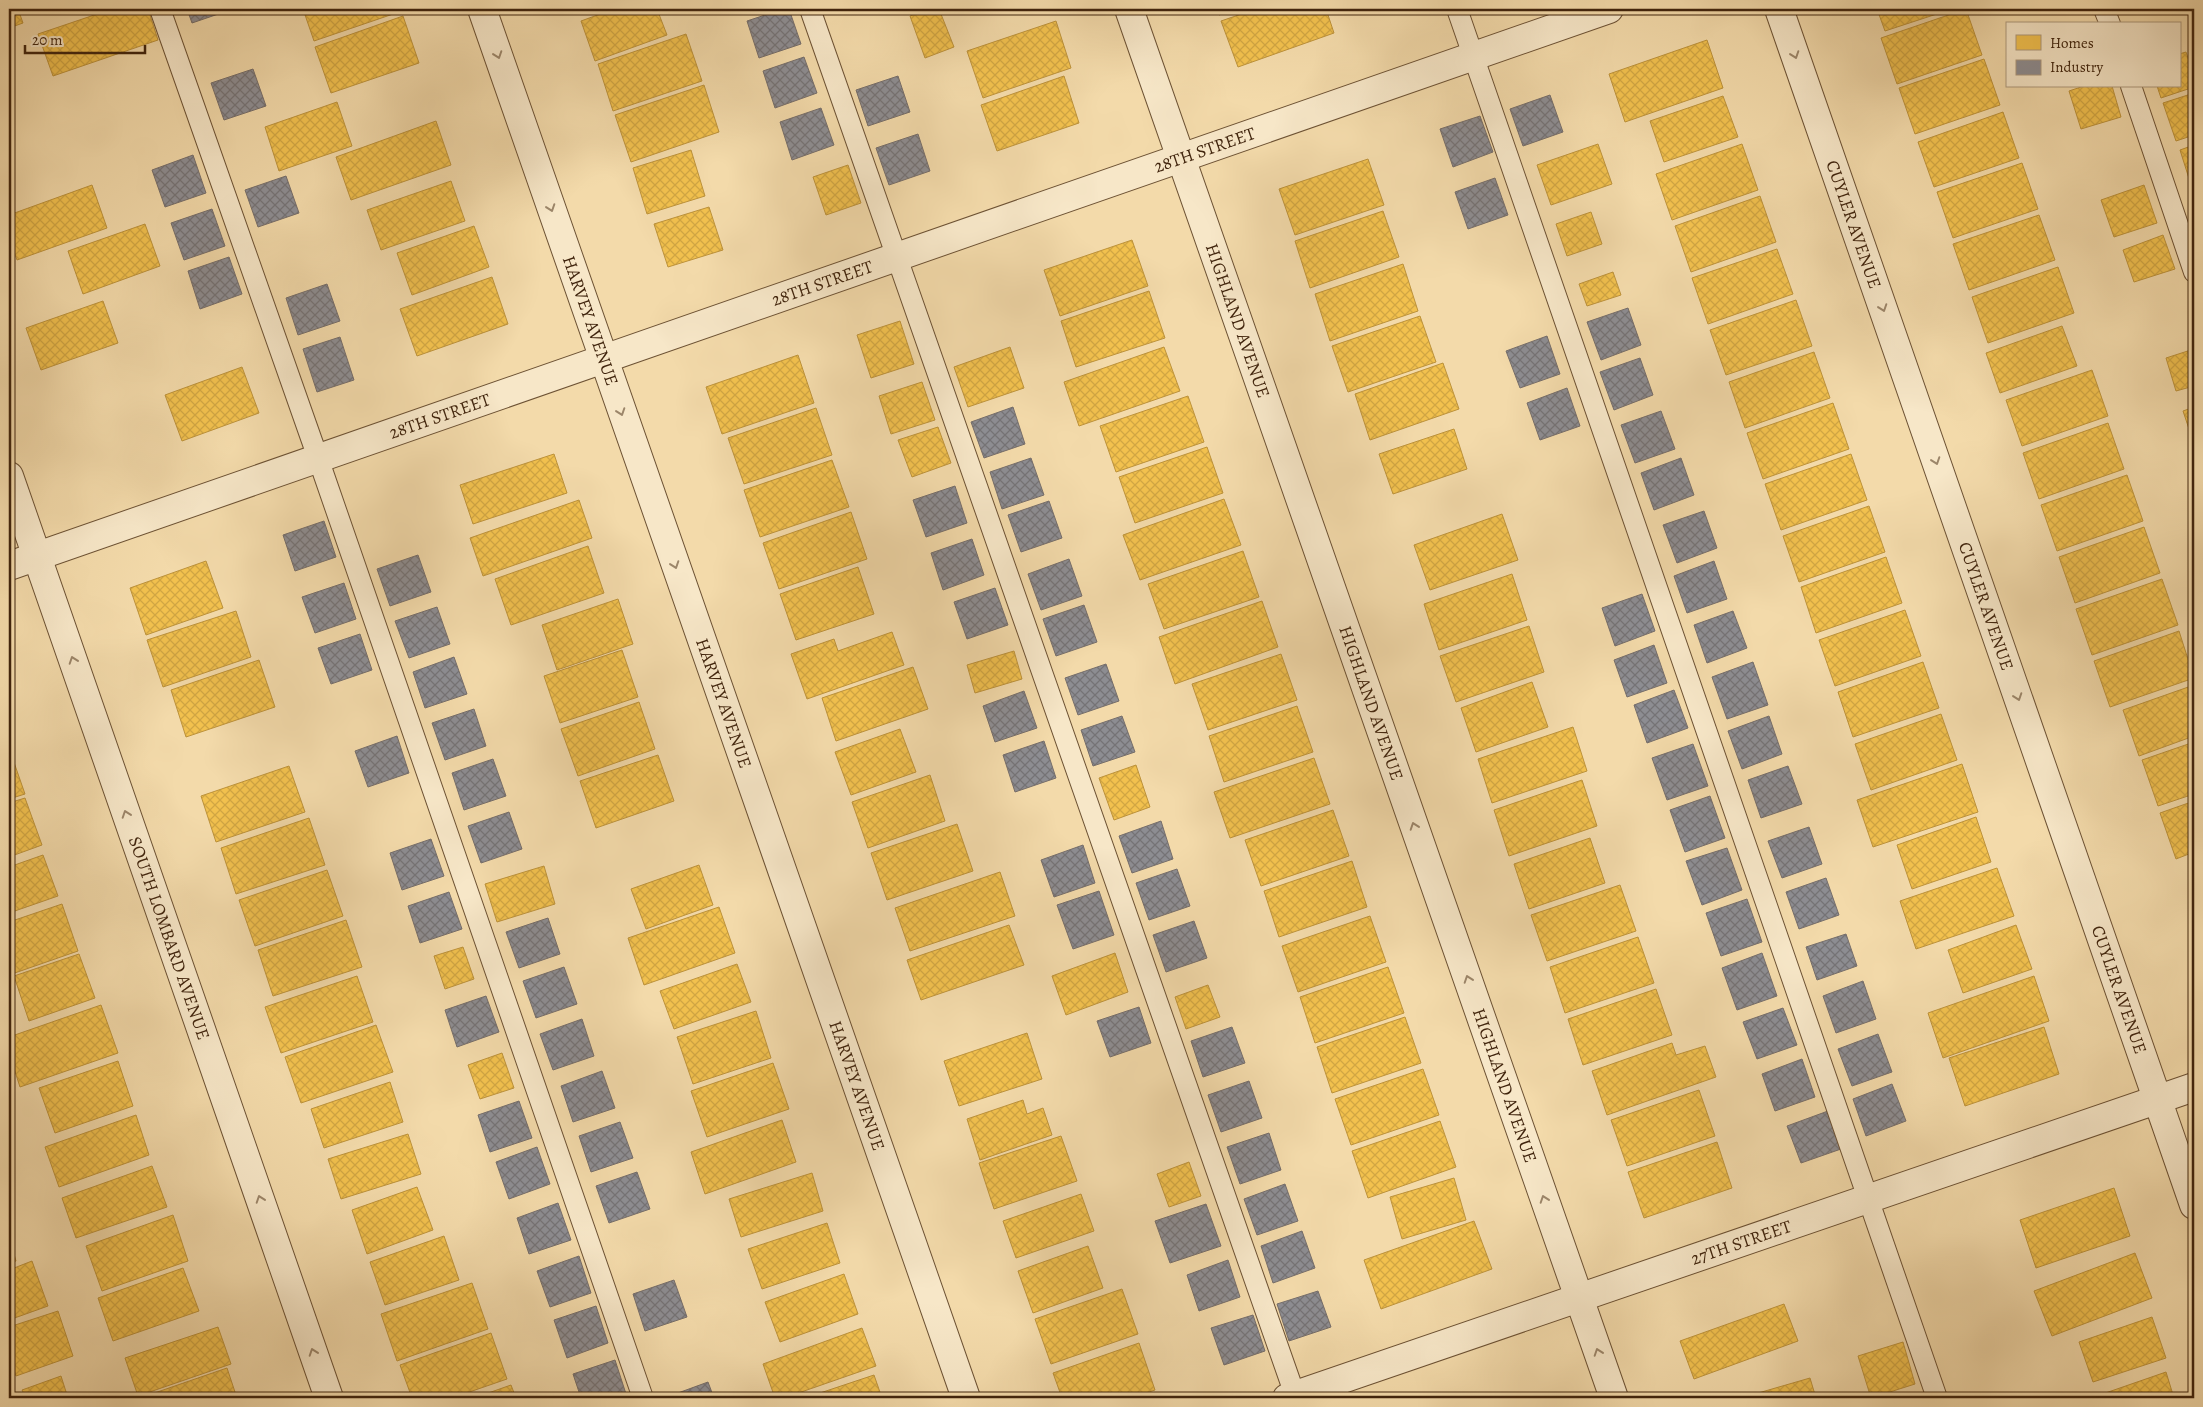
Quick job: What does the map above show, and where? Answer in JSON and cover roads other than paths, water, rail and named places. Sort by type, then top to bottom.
[{"type":"street","name":"HARVEY AVENUE","points":[[482,9],[966,1398]]},
{"type":"street","name":"HIGHLAND AVENUE","points":[[1129,9],[1614,1398]]},
{"type":"street","name":"28TH STREET","points":[[9,566],[1608,9]]},
{"type":"street","name":"CUYLER AVENUE","points":[[1779,9],[2194,1205]]},
{"type":"street","name":"SOUTH LOMBARD AVENUE","points":[[9,476],[329,1398]]},
{"type":"street","name":"27TH STREET","points":[[1293,1397],[2194,1087]]},
{"type":"lane","points":[[160,9],[318,458],[643,1398]]},
{"type":"lane","points":[[810,9],[1293,1397]]},
{"type":"lane","points":[[1457,9],[1937,1398]]},
{"type":"lane","points":[[2104,9],[2109,22]]},
{"type":"lane","points":[[2132,88],[2194,272]]}]
